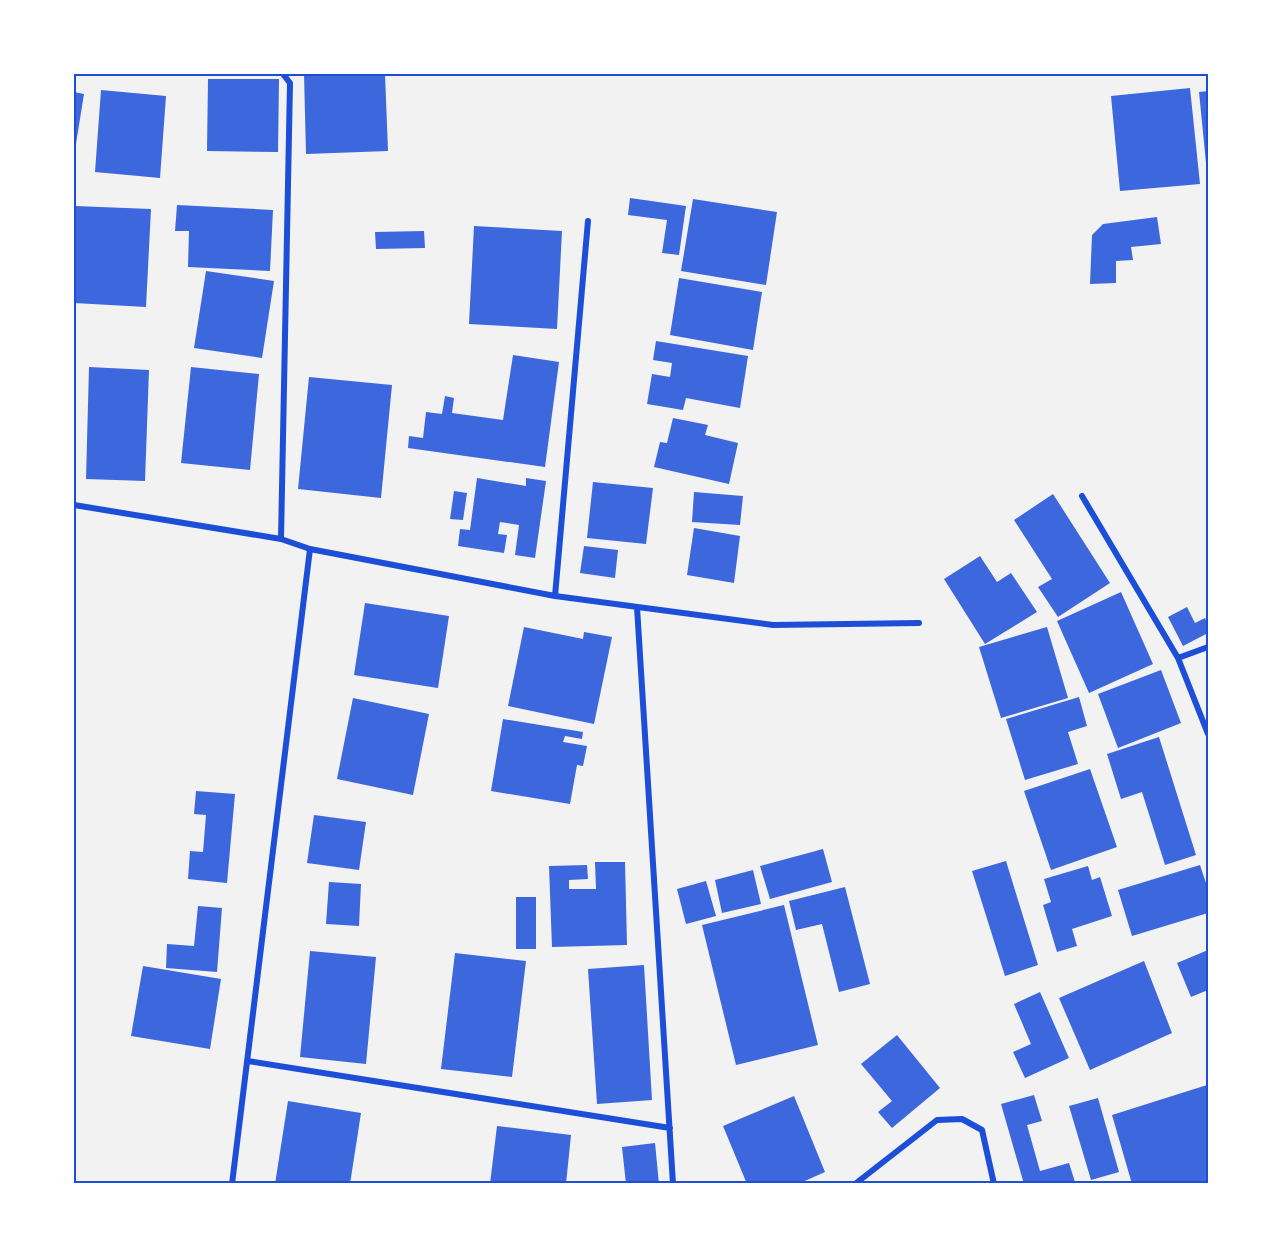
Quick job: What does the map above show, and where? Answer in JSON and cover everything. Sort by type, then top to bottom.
[{"type":"street","points":[[280,539],[290,83],[283,74]]},
{"type":"street","points":[[555,596],[588,221]]},
{"type":"street","points":[[1082,496],[1178,658],[1209,734]]},
{"type":"street","points":[[74,506],[280,539],[310,549],[555,596],[773,625],[919,623]]},
{"type":"street","points":[[232,1184],[310,549]]},
{"type":"street","points":[[637,607],[673,1184]]},
{"type":"street","points":[[1178,658],[1209,647]]},
{"type":"street","points":[[248,1061],[670,1128]]},
{"type":"street","points":[[855,1184],[937,1120],[963,1119],[982,1130],[994,1184]]},
{"type":"building","points":[[304,74],[385,74],[388,151],[306,154]]},
{"type":"building","points":[[208,79],[279,79],[278,152],[207,151]]},
{"type":"building","points":[[1190,88],[1200,184],[1120,191],[1111,96]]},
{"type":"building","points":[[101,90],[166,96],[160,178],[95,172]]},
{"type":"building","points":[[1208,91],[1208,173],[1207,173],[1199,92]]},
{"type":"building","points":[[74,92],[84,94],[75,150],[74,150]]},
{"type":"building","points":[[630,198],[686,206],[679,255],[662,253],[667,220],[628,215]]},
{"type":"building","points":[[693,199],[777,212],[766,285],[681,271]]},
{"type":"building","points":[[177,205],[273,210],[270,271],[188,267],[189,231],[175,231]]},
{"type":"building","points":[[75,206],[151,209],[146,307],[74,303]]},
{"type":"building","points":[[1157,217],[1161,244],[1131,247],[1133,260],[1116,261],[1116,283],[1090,284],[1092,235],[1103,224]]},
{"type":"building","points":[[474,226],[562,231],[557,329],[469,324]]},
{"type":"building","points":[[424,231],[425,248],[376,249],[375,232]]},
{"type":"building","points":[[206,271],[274,281],[262,358],[194,348]]},
{"type":"building","points":[[679,278],[762,292],[753,350],[670,335]]},
{"type":"building","points":[[656,341],[748,356],[740,408],[686,398],[683,410],[647,404],[652,374],[670,377],[672,363],[653,360]]},
{"type":"building","points":[[513,355],[559,362],[545,467],[408,448],[409,436],[423,438],[426,412],[442,414],[445,396],[454,398],[452,413],[503,420]]},
{"type":"building","points":[[89,367],[149,370],[145,481],[86,479]]},
{"type":"building","points":[[191,367],[259,374],[250,470],[181,463]]},
{"type":"building","points":[[309,377],[392,385],[381,498],[298,489]]},
{"type":"building","points":[[673,418],[708,425],[705,435],[738,443],[729,484],[654,467],[660,442],[667,443]]},
{"type":"building","points":[[477,478],[526,486],[526,478],[546,481],[535,558],[515,555],[519,525],[500,522],[498,534],[507,535],[504,553],[458,546],[460,529],[470,530]]},
{"type":"building","points":[[593,482],[653,488],[646,544],[587,538]]},
{"type":"building","points":[[454,491],[467,493],[463,520],[450,519]]},
{"type":"building","points":[[694,492],[743,496],[740,525],[692,522]]},
{"type":"building","points":[[1053,494],[1110,583],[1058,617],[1038,587],[1052,579],[1014,520]]},
{"type":"building","points":[[694,528],[740,536],[734,583],[687,575]]},
{"type":"building","points":[[584,546],[618,550],[615,578],[580,573]]},
{"type":"building","points":[[980,556],[997,582],[1011,573],[1037,612],[985,644],[944,579]]},
{"type":"building","points":[[1121,592],[1153,664],[1089,693],[1057,621]]},
{"type":"building","points":[[365,603],[449,616],[438,688],[354,675]]},
{"type":"building","points":[[1187,607],[1195,623],[1205,618],[1208,633],[1183,646],[1168,617]]},
{"type":"building","points":[[524,627],[583,639],[584,632],[612,637],[594,724],[508,706]]},
{"type":"building","points":[[1047,627],[1068,698],[1001,718],[979,647]]},
{"type":"building","points":[[1161,670],[1181,723],[1118,748],[1098,694]]},
{"type":"building","points":[[1079,697],[1087,726],[1068,732],[1078,764],[1025,780],[1006,719]]},
{"type":"building","points":[[353,698],[429,714],[413,795],[337,779]]},
{"type":"building","points":[[503,719],[583,732],[582,739],[565,736],[563,742],[587,746],[583,766],[577,765],[570,804],[491,791]]},
{"type":"building","points":[[1159,737],[1196,855],[1165,865],[1142,792],[1121,799],[1107,754]]},
{"type":"building","points":[[1090,769],[1117,847],[1051,870],[1024,791]]},
{"type":"building","points":[[196,791],[235,794],[227,883],[188,879],[190,851],[203,852],[206,815],[194,814]]},
{"type":"building","points":[[314,815],[366,822],[359,870],[307,863]]},
{"type":"building","points":[[823,849],[832,882],[770,899],[760,866]]},
{"type":"building","points":[[1006,861],[1038,965],[1005,976],[972,871]]},
{"type":"building","points":[[595,862],[625,862],[627,945],[552,947],[549,866],[587,865],[588,879],[569,880],[569,889],[596,889]]},
{"type":"building","points":[[1200,865],[1208,886],[1208,913],[1132,936],[1118,890]]},
{"type":"building","points":[[1088,866],[1092,880],[1100,877],[1112,916],[1072,929],[1077,946],[1057,952],[1043,905],[1051,902],[1044,879]]},
{"type":"building","points":[[753,870],[761,904],[722,913],[715,880]]},
{"type":"building","points":[[706,881],[716,916],[686,924],[677,889]]},
{"type":"building","points":[[329,882],[361,884],[359,926],[326,924]]},
{"type":"building","points":[[845,887],[870,984],[839,992],[822,924],[796,930],[789,901]]},
{"type":"building","points":[[516,897],[536,897],[536,949],[516,949]]},
{"type":"building","points":[[784,905],[818,1045],[736,1065],[702,925]]},
{"type":"building","points":[[198,906],[222,908],[217,972],[166,968],[167,944],[194,946]]},
{"type":"building","points":[[1208,950],[1208,990],[1191,997],[1177,963]]},
{"type":"building","points":[[310,951],[376,957],[366,1064],[300,1057]]},
{"type":"building","points":[[455,953],[526,961],[512,1077],[441,1069]]},
{"type":"building","points":[[1144,961],[1172,1033],[1090,1070],[1059,998]]},
{"type":"building","points":[[644,965],[652,1100],[597,1104],[588,969]]},
{"type":"building","points":[[143,966],[221,979],[210,1049],[131,1036]]},
{"type":"building","points":[[1040,992],[1069,1058],[1025,1078],[1013,1052],[1031,1044],[1014,1004]]},
{"type":"building","points":[[897,1035],[940,1088],[892,1128],[878,1112],[892,1101],[861,1064]]},
{"type":"building","points":[[1207,1085],[1208,1184],[1132,1184],[1112,1115]]},
{"type":"building","points":[[1034,1095],[1042,1121],[1027,1125],[1040,1171],[1069,1163],[1075,1182],[1024,1184],[1001,1104]]},
{"type":"building","points":[[794,1096],[825,1172],[798,1184],[747,1184],[723,1126]]},
{"type":"building","points":[[1098,1098],[1119,1172],[1091,1180],[1069,1106]]},
{"type":"building","points":[[288,1101],[361,1113],[350,1184],[275,1184]]},
{"type":"building","points":[[497,1126],[571,1135],[566,1184],[490,1184]]},
{"type":"building","points":[[655,1143],[659,1184],[626,1184],[622,1147]]}]
